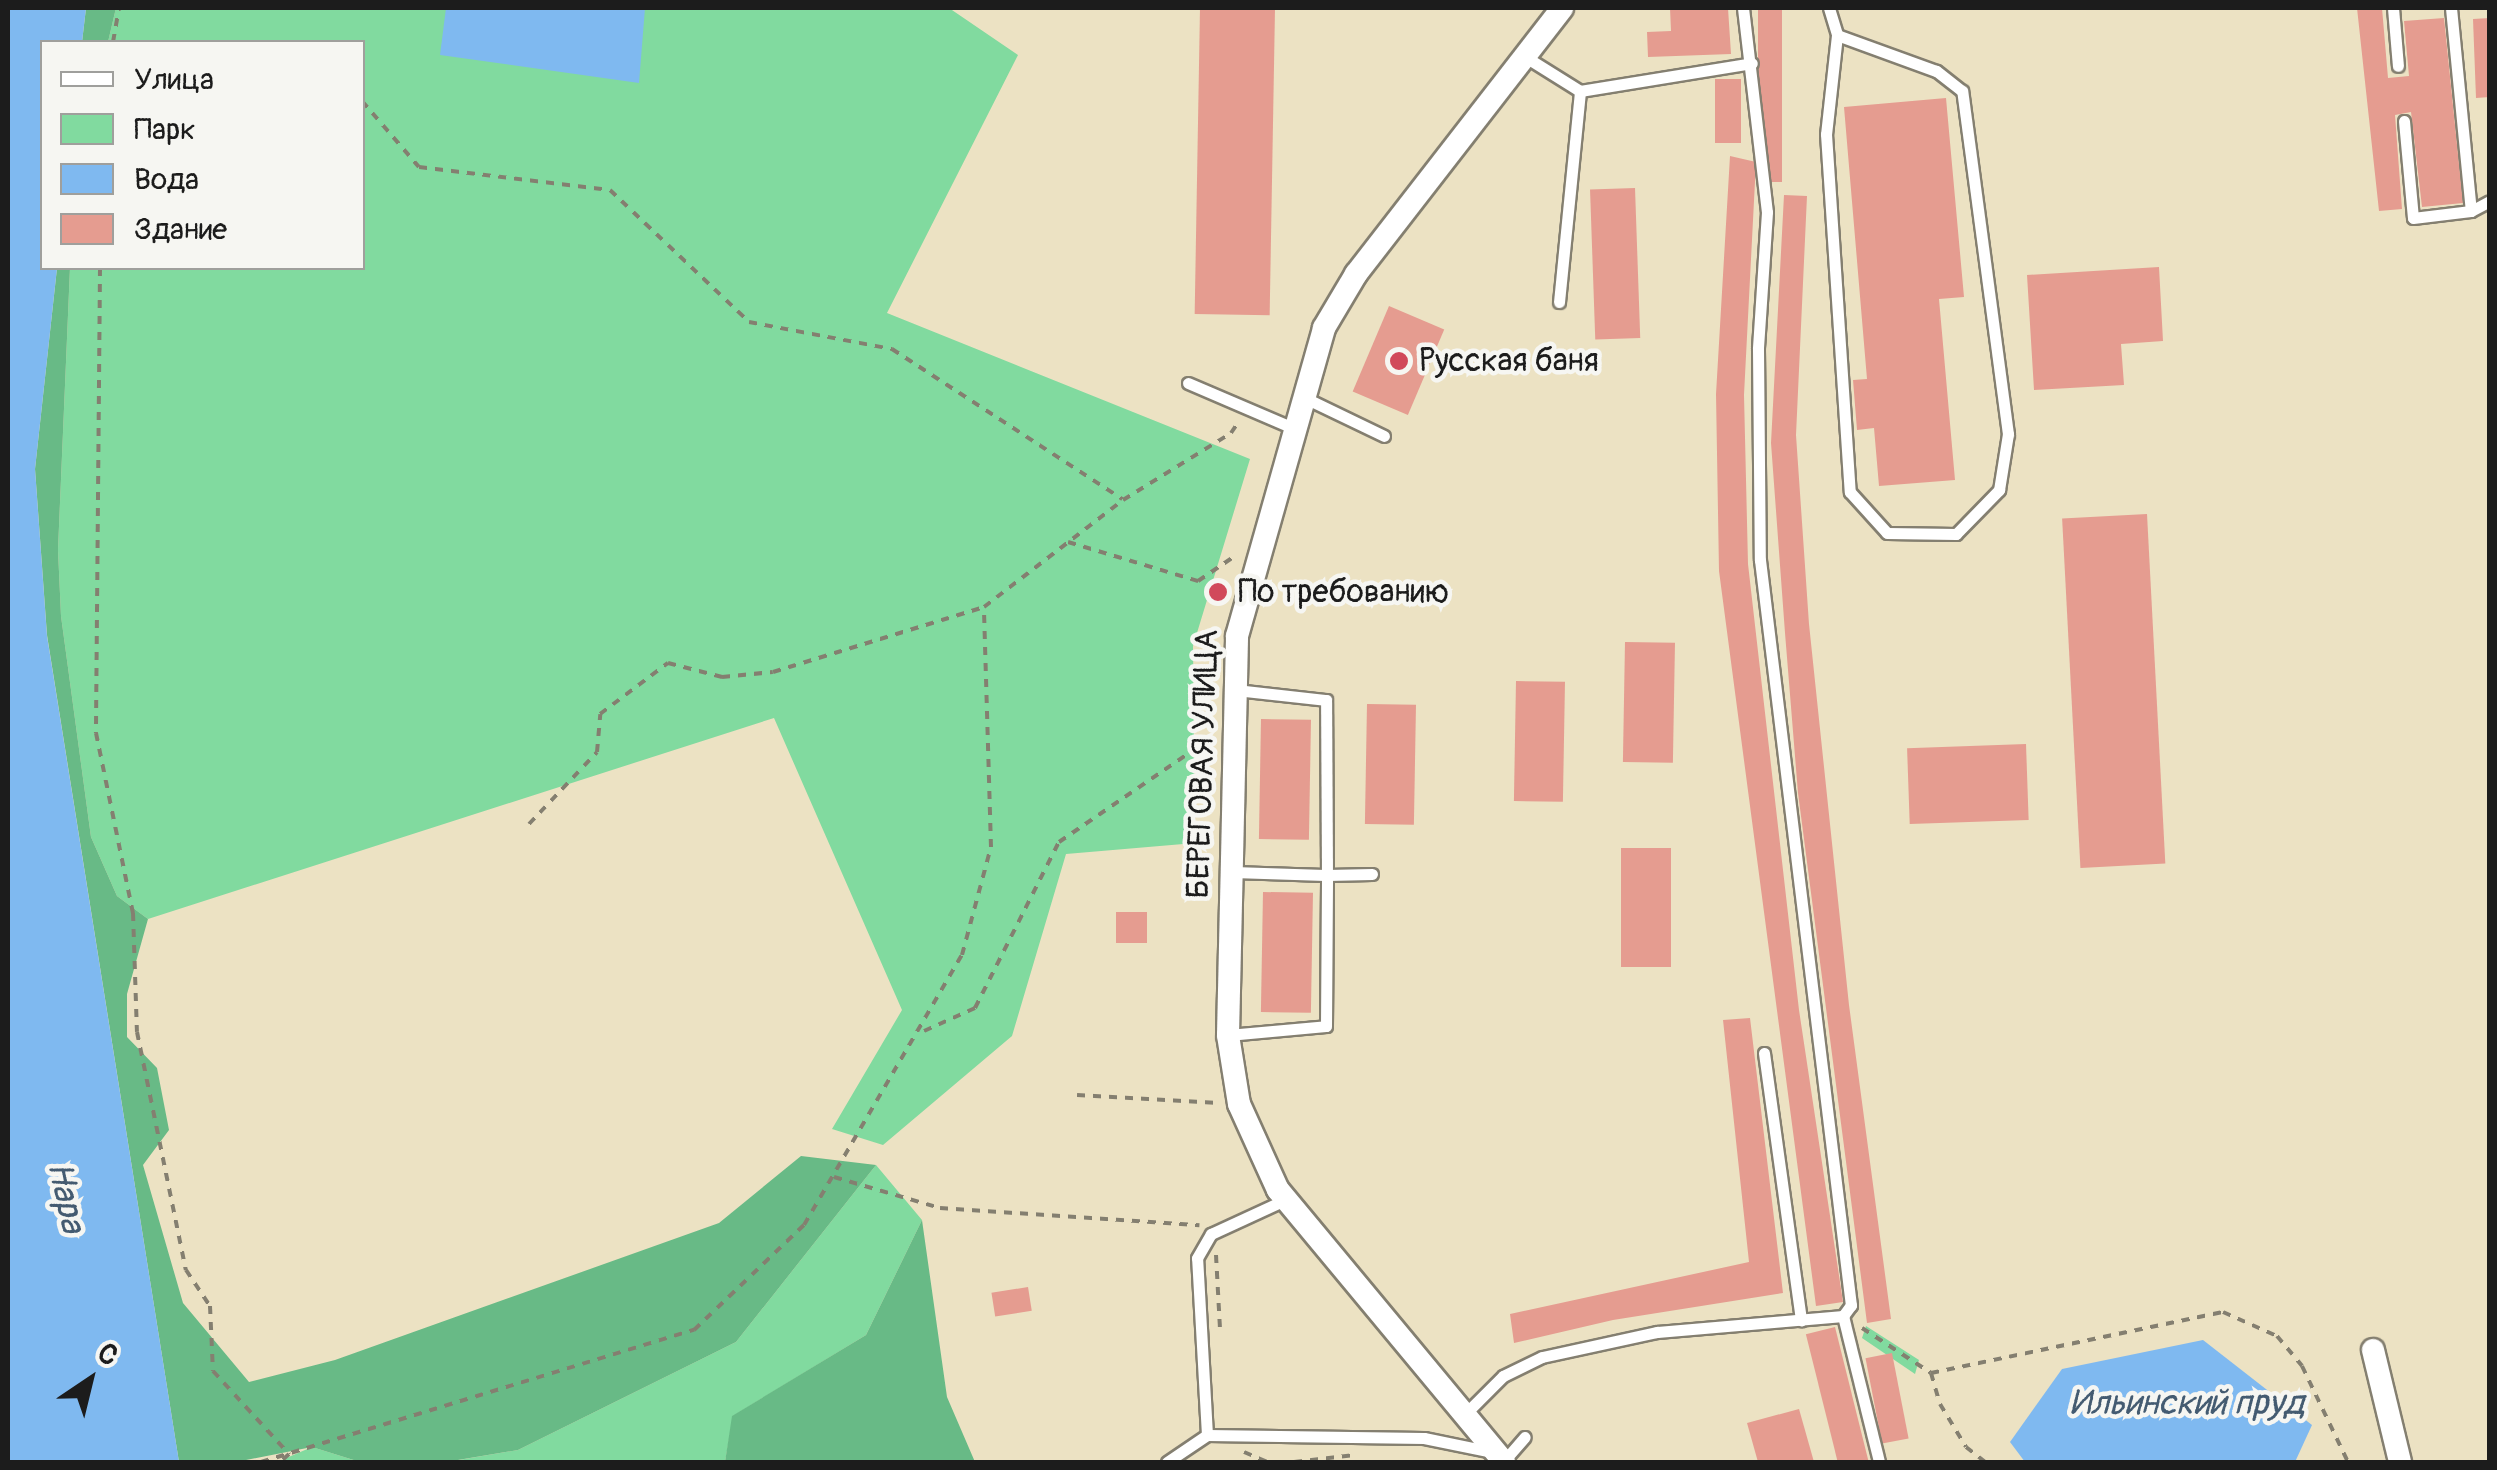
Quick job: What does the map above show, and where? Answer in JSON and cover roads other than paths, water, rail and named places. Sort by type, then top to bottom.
[{"type":"street","name":"БЕРЕГОВАЯ УЛИЦА","points":[[1501,1460],[1285,1200],[1239,1104],[1228,1035],[1236,636],[1324,328],[1356,274],[1562,8]]},
{"type":"street","points":[[2374,1350],[2400,1462]]},
{"type":"lane","points":[[1743,8],[1768,212],[1758,348],[1760,560],[1850,1305],[1843,1316],[1879,1462]]},
{"type":"lane","points":[[1828,8],[1837,35],[1826,134],[1850,492],[1887,533],[1956,534],[2000,490],[2008,434],[1962,91],[1936,71],[1837,35]]},
{"type":"lane","points":[[2393,8],[2398,66]]},
{"type":"lane","points":[[2451,8],[2471,212]]},
{"type":"lane","points":[[1524,56],[1580,91],[1752,63]]},
{"type":"lane","points":[[1559,302],[1580,91]]},
{"type":"lane","points":[[2404,121],[2414,218],[2471,212],[2490,201]]},
{"type":"lane","points":[[1188,383],[1293,428]]},
{"type":"lane","points":[[1302,396],[1384,436]]},
{"type":"lane","points":[[1228,1035],[1305,1033],[1326,1026],[1326,700],[1236,690]]},
{"type":"lane","points":[[1231,872],[1372,874]]},
{"type":"lane","points":[[1764,1053],[1800,1320]]},
{"type":"lane","points":[[1207,1435],[1197,1258],[1212,1234],[1285,1200]]},
{"type":"lane","points":[[1464,1415],[1503,1376],[1542,1357],[1657,1332],[1843,1316]]},
{"type":"lane","points":[[1167,1462],[1207,1435],[1424,1438],[1501,1460],[1525,1437]]},
{"type":"water","name":"Нара","points":[[8,8],[86,8],[82,40],[40,40],[40,270],[57,270],[35,469],[47,636],[179,1462],[9,1462]]},
{"type":"water","points":[[446,8],[645,8],[639,83],[440,55]]},
{"type":"water","name":"Ильинский пруд","points":[[2203,1340],[2312,1425],[2295,1462],[2025,1462],[2010,1442],[2062,1369]]},
{"type":"place","name":"Русская баня","points":[[1399,361]]},
{"type":"place","name":"По требованию","points":[[1218,592]]}]
